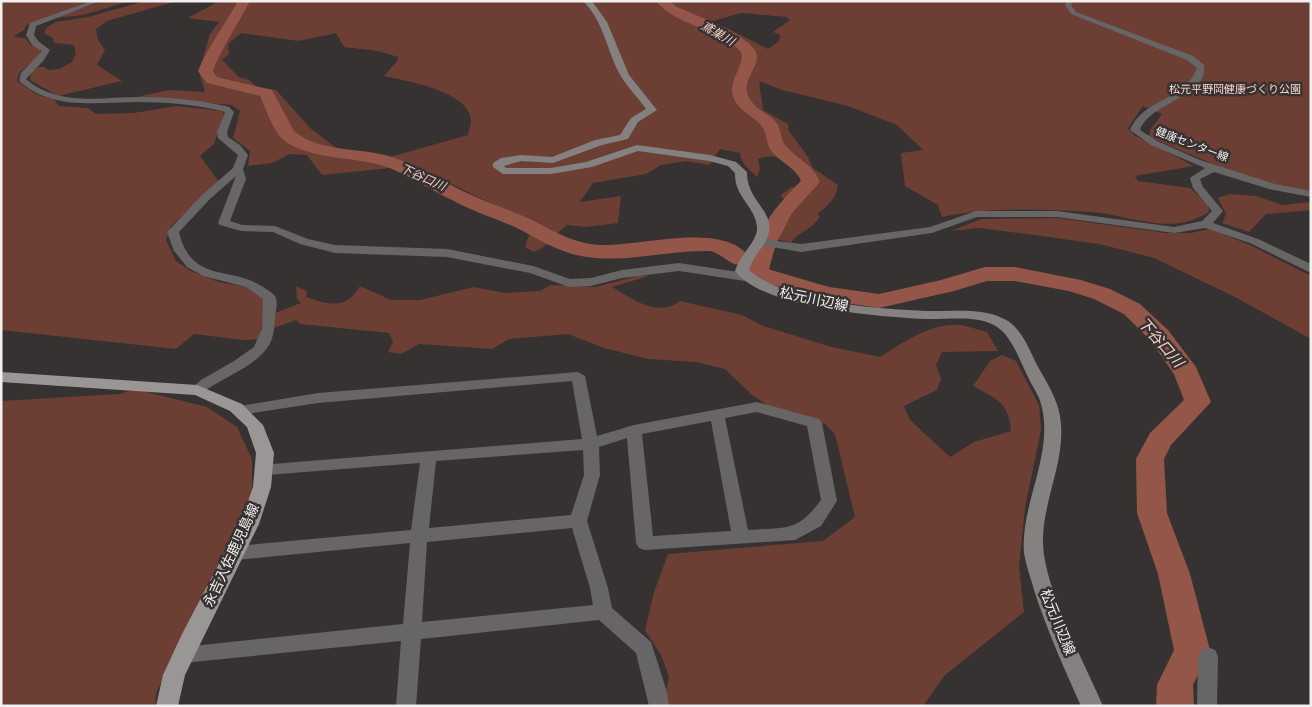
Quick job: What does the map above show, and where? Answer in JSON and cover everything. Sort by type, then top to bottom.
[{"type":"main road","points":[[587,1],[592,4],[605,22],[608,36],[615,48],[622,70],[652,110],[637,116],[628,125],[624,137],[600,142],[553,160],[521,158],[505,160],[497,165],[503,171],[551,172],[588,165],[637,148],[692,155],[732,164],[741,172],[739,182],[742,194],[763,219],[763,232],[760,242],[745,268]]},
{"type":"main road","name":"松元川辺線","points":[[745,268],[772,290],[793,297],[874,311],[974,316],[998,322],[1011,330],[1054,416],[1044,479],[1036,508],[1034,553],[1048,602],[1092,706]]},
{"type":"main road","name":"永吉入佐鹿児島線","points":[[1,376],[197,390],[220,398],[239,410],[255,425],[264,445],[266,469],[262,489],[236,553],[183,655],[168,696],[167,706]]},
{"type":"street","points":[[98,1],[33,25],[30,35],[35,44],[46,50],[44,56],[25,72],[22,79],[26,84],[55,98],[86,101],[155,100],[226,109],[230,112],[222,132],[224,138],[241,151],[243,155],[238,169],[177,226],[173,232],[175,247],[182,258],[192,267],[223,279],[250,284],[269,297],[272,310],[268,319],[269,328],[262,346],[245,361],[204,384],[197,390]]},
{"type":"street","name":"健康センター線","points":[[1070,1],[1069,9],[1081,18],[1190,58],[1202,67],[1199,76],[1190,88],[1142,117],[1136,124],[1135,130],[1156,144],[1215,168],[1296,192],[1311,194]]},
{"type":"street","points":[[1206,224],[1218,211],[1196,185],[1195,178],[1215,168]]},
{"type":"street","points":[[238,169],[241,173],[241,179],[224,223],[241,228],[275,229],[304,242],[335,249],[381,249],[447,253],[533,270],[569,283],[591,282],[622,274],[679,267],[745,268]]},
{"type":"street","points":[[760,242],[802,248],[932,230],[976,214],[1057,214],[1174,230],[1206,224],[1254,241],[1311,269]]},
{"type":"street","points":[[239,410],[318,398],[578,376],[591,444],[592,475],[578,521],[595,574],[603,612],[644,648],[657,692],[659,706]]},
{"type":"street","points":[[266,469],[591,444],[634,430],[757,407],[814,424],[829,501],[815,521],[795,533],[645,543],[634,430]]},
{"type":"street","points":[[717,415],[741,536]]},
{"type":"street","points":[[406,706],[419,537],[429,456]]},
{"type":"street","points":[[236,553],[578,521]]},
{"type":"street","points":[[183,655],[603,612]]},
{"type":"street","points":[[1208,656],[1208,706]]},
{"type":"green space","points":[[1,1],[92,1],[26,25],[24,30],[13,37],[25,38],[31,45],[40,48],[42,53],[19,73],[17,81],[36,94],[55,100],[58,106],[88,108],[96,114],[134,113],[176,106],[223,111],[224,115],[214,144],[200,156],[219,182],[171,226],[166,240],[176,261],[191,271],[219,282],[246,287],[264,299],[266,311],[258,339],[243,340],[194,334],[176,349],[1,330]]},
{"type":"green space","points":[[104,1],[130,1],[83,15],[55,18]]},
{"type":"green space","points":[[145,1],[177,1],[107,21],[96,29],[98,40],[105,50],[97,65],[122,81],[58,96],[30,80],[31,72],[39,67],[45,67],[48,70],[59,69],[72,62],[76,54],[74,45],[54,43],[53,38],[44,33],[47,27],[56,22],[88,17]]},
{"type":"green space","name":"松元平野岡健康づくり公園","points":[[219,1],[1311,1],[1311,191],[1271,184],[1229,170],[1149,137],[1150,130],[1162,114],[1143,106],[1128,128],[1134,135],[1194,166],[1135,176],[1138,181],[1190,188],[1208,204],[1209,212],[1195,219],[1166,224],[1091,212],[1053,210],[998,210],[942,217],[938,205],[905,186],[901,153],[923,150],[897,125],[848,106],[782,90],[759,81],[763,110],[788,124],[789,131],[808,157],[813,168],[838,185],[831,202],[817,214],[820,216],[813,225],[798,235],[791,243],[776,239],[789,214],[797,208],[780,196],[791,187],[820,184],[797,175],[790,164],[776,157],[758,159],[760,169],[757,177],[748,169],[740,153],[720,149],[709,165],[686,161],[661,165],[646,174],[593,183],[580,202],[621,196],[618,223],[586,227],[567,225],[548,243],[534,252],[525,247],[529,235],[501,208],[420,169],[390,168],[322,175],[307,155],[290,154],[272,163],[248,166],[250,151],[233,138],[240,111],[232,105],[136,97],[169,90],[205,92],[199,72],[210,34],[219,22],[188,18]],"holes":[[[741,13],[786,17],[790,20],[773,32],[780,35],[779,41],[768,49],[723,26],[709,22]],[[241,33],[299,41],[336,33],[344,47],[378,51],[398,57],[398,60],[384,76],[421,84],[460,102],[468,110],[471,120],[468,135],[390,157],[339,150],[310,128],[276,90],[257,87],[249,80],[239,77],[222,60],[229,54],[228,44]]]},
{"type":"green space","points":[[1230,194],[1256,196],[1282,205],[1311,202],[1311,210],[1266,214],[1249,232],[1222,223],[1226,214],[1218,198]]},
{"type":"green space","points":[[1057,218],[1166,233],[1190,233],[1210,229],[1250,245],[1311,276],[1311,339],[1235,297],[1154,258],[1099,244],[1035,235],[979,228],[951,231],[981,219]]},
{"type":"green space","points":[[641,275],[649,276],[612,287],[645,305],[663,308],[672,306],[680,301],[742,315],[763,326],[832,347],[880,357],[898,345],[938,327],[960,325],[987,332],[998,351],[942,352],[936,365],[941,379],[937,390],[904,406],[910,420],[950,457],[974,442],[1011,431],[1010,421],[1000,402],[973,386],[990,361],[1002,355],[1016,361],[1039,405],[1041,430],[1025,508],[1019,567],[1024,612],[945,675],[923,706],[663,706],[669,677],[661,655],[645,630],[654,592],[668,554],[823,541],[855,517],[835,434],[825,424],[781,414],[752,395],[725,369],[696,362],[648,359],[604,348],[568,334],[509,339],[492,349],[419,344],[401,354],[388,352],[393,342],[389,333],[300,324],[296,320],[274,328],[275,313],[301,303],[297,299],[296,286],[307,291],[306,297],[336,304],[349,299],[360,286],[391,300],[420,300],[474,287],[505,293],[540,291],[551,285],[596,287]]},
{"type":"green space","points":[[134,389],[207,407],[237,427],[252,459],[252,492],[223,558],[156,693],[155,706],[1,706],[1,401],[120,394]]},
{"type":"waterway","name":"下谷口川","points":[[244,1],[228,32],[215,47],[205,71],[212,80],[266,93],[287,134],[294,140],[314,148],[383,160],[404,167],[460,197],[522,223],[569,247],[588,251],[612,252],[684,244],[714,245],[722,247],[740,259]]},
{"type":"waterway","name":"下谷口川","points":[[662,1],[671,9],[735,40],[748,51],[749,60],[742,76],[739,90],[743,102],[770,126],[777,147],[805,170],[811,182],[783,210],[765,244],[757,271],[763,275],[827,294],[879,301],[946,286],[985,274],[1015,274],[1073,285],[1102,294],[1132,309],[1159,335],[1187,373],[1198,402],[1160,440],[1150,459],[1152,513],[1174,574],[1192,650],[1175,685],[1175,706]]},
{"type":"water label","name":"鳶巣川","points":[[718,33]]}]
